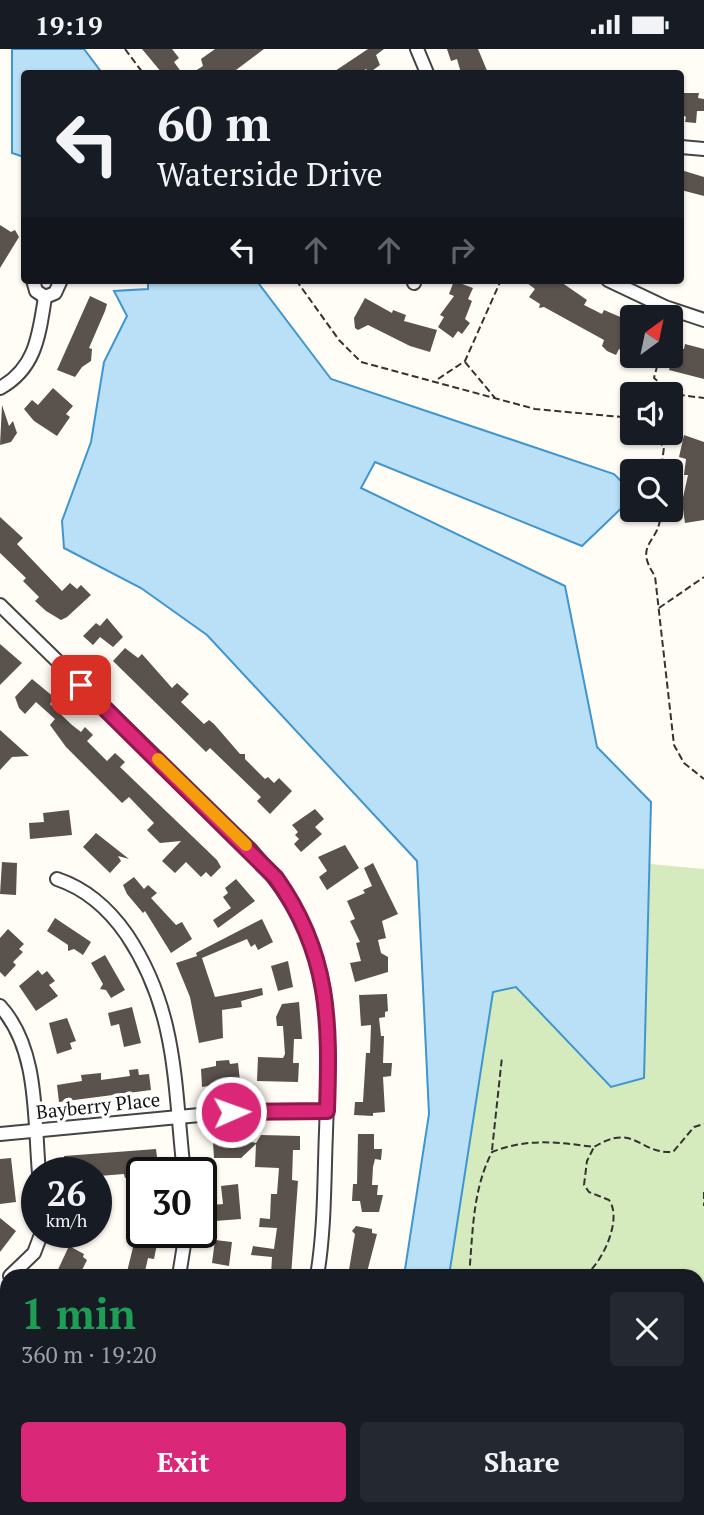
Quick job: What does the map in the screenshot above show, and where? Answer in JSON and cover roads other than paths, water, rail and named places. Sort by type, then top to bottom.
[{"type":"street","points":[[417,49],[426,70]]},
{"type":"street","points":[[684,147],[704,149]]},
{"type":"street","points":[[34,284],[36,291],[45,297]]},
{"type":"street","points":[[45,297],[55,293],[59,284]]},
{"type":"street","points":[[616,284],[653,303],[704,320]]},
{"type":"street","points":[[0,389],[17,378],[30,361],[37,343],[45,297]]},
{"type":"street","points":[[0,605],[251,850],[286,893],[317,956],[326,996],[329,1043],[317,1269]]},
{"type":"street","points":[[57,879],[82,890],[107,910],[148,971],[166,1016],[182,1157]]},
{"type":"street","points":[[0,1006],[13,1021],[27,1054],[38,1157]]},
{"type":"street","name":"Bayberry Place","points":[[0,1134],[231,1112],[327,1111]]},
{"type":"street","points":[[17,1269],[36,1248]]},
{"type":"street","points":[[180,1269],[184,1248]]},
{"type":"water","points":[[12,49],[84,49],[100,70],[21,70],[21,156],[12,153]]},
{"type":"water","points":[[148,284],[259,284],[331,379],[614,474],[620,480],[620,510],[582,546],[375,462],[361,488],[565,586],[597,747],[651,802],[644,1078],[611,1087],[516,987],[493,992],[450,1269],[405,1269],[429,1114],[417,861],[207,635],[141,588],[64,548],[62,521],[91,442],[104,362],[127,316],[114,291],[148,289]]}]
